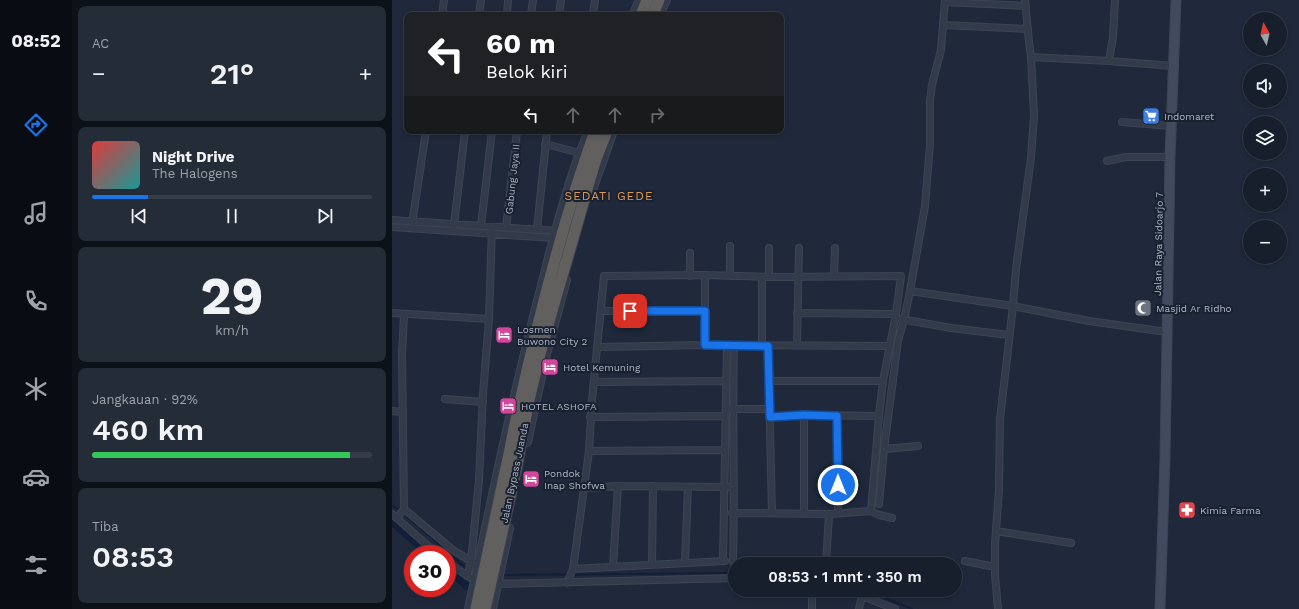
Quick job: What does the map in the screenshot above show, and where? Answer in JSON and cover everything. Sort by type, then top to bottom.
[{"type":"highway","points":[[642,12],[647,0]]},
{"type":"highway","points":[[654,12],[659,0]]},
{"type":"highway","name":"Jalan Bypass Juanda","points":[[485,609],[507,465],[510,431],[537,316],[585,158],[594,134]]},
{"type":"highway","name":"Jalan Bypass Juanda","points":[[476,609],[507,465],[523,444],[531,405],[570,256],[562,234],[606,134]]},
{"type":"main road","name":"Jalan Raya Sidoarjo 7","points":[[1160,609],[1168,332],[1170,157],[1176,0]]},
{"type":"street","points":[[442,12],[444,0]]},
{"type":"street","points":[[480,12],[481,0]]},
{"type":"street","points":[[507,12],[508,0]]},
{"type":"street","points":[[531,12],[533,0]]},
{"type":"street","points":[[559,12],[561,0]]},
{"type":"street","points":[[593,12],[595,0]]},
{"type":"street","points":[[634,12],[640,0]]},
{"type":"street","points":[[660,12],[666,0]]},
{"type":"street","points":[[1109,61],[1113,37],[1115,0]]},
{"type":"street","points":[[880,504],[884,449],[898,341],[910,291],[925,206],[930,144],[930,100],[932,85],[941,50],[945,1],[1026,3],[1029,42],[1032,57],[1034,120],[1031,158],[1016,269],[1000,418],[999,490],[995,567],[998,609]]},
{"type":"street","points":[[943,25],[1028,29]]},
{"type":"street","points":[[1032,57],[1173,66]]},
{"type":"street","points":[[1122,122],[1171,126]]},
{"type":"street","points":[[412,225],[426,134]]},
{"type":"street","points":[[454,225],[465,134]]},
{"type":"street","points":[[480,226],[492,134]]},
{"type":"street","name":"Gabung Jaya II","points":[[506,228],[517,134]]},
{"type":"street","points":[[537,230],[547,134]]},
{"type":"street","points":[[562,234],[580,153],[588,134]]},
{"type":"street","points":[[570,256],[612,134]]},
{"type":"street","points":[[545,144],[580,153]]},
{"type":"street","points":[[1107,161],[1126,157],[1170,157]]},
{"type":"street","points":[[392,220],[412,225],[562,234]]},
{"type":"street","points":[[392,227],[412,225],[480,226],[492,230],[506,228],[537,230],[562,234]]},
{"type":"street","points":[[469,609],[473,570],[489,318],[492,230]]},
{"type":"street","points":[[730,246],[730,276]]},
{"type":"street","points":[[769,248],[766,277],[765,346],[769,381],[772,513]]},
{"type":"street","points":[[797,345],[799,248]]},
{"type":"street","points":[[834,248],[834,276]]},
{"type":"street","points":[[690,253],[690,276]]},
{"type":"street","points":[[705,275],[705,345]]},
{"type":"street","points":[[570,576],[589,451],[590,417],[604,276],[901,276],[896,316],[879,416],[871,511]]},
{"type":"street","points":[[910,291],[1013,306],[1089,321],[1168,332]]},
{"type":"street","points":[[601,311],[705,311]]},
{"type":"street","points":[[392,313],[489,318]]},
{"type":"street","points":[[797,313],[896,316],[904,320],[1009,335]]},
{"type":"street","points":[[404,314],[402,355],[403,412],[397,515],[428,545]]},
{"type":"street","points":[[598,347],[705,345],[890,346]]},
{"type":"street","points":[[723,561],[726,345]]},
{"type":"street","points":[[734,345],[734,557]]},
{"type":"street","points":[[594,382],[726,381]]},
{"type":"street","points":[[769,381],[884,381]]},
{"type":"street","points":[[445,399],[483,402]]},
{"type":"street","points":[[590,417],[770,409]]},
{"type":"street","points":[[392,411],[403,412]]},
{"type":"street","points":[[770,417],[804,415],[879,416]]},
{"type":"street","points":[[804,415],[804,514]]},
{"type":"street","points":[[837,416],[838,513]]},
{"type":"street","points":[[492,609],[523,444]]},
{"type":"street","points":[[884,449],[918,446]]},
{"type":"street","points":[[589,451],[725,450]]},
{"type":"street","points":[[473,570],[507,465]]},
{"type":"street","points":[[583,488],[618,486],[734,487]]},
{"type":"street","points":[[613,567],[618,486]]},
{"type":"street","points":[[652,565],[653,486]]},
{"type":"street","points":[[685,564],[688,487]]},
{"type":"street","points":[[724,513],[829,514],[871,511],[879,515],[892,518]]},
{"type":"street","points":[[826,557],[829,514]]},
{"type":"street","points":[[397,515],[453,550],[473,570]]},
{"type":"street","points":[[996,531],[1071,543]]},
{"type":"street","points":[[965,561],[995,567]]},
{"type":"street","points":[[570,576],[613,567],[728,562]]},
{"type":"street","points":[[456,565],[498,578],[570,576],[728,578]]},
{"type":"street","points":[[812,597],[812,609]]},
{"type":"street","points":[[859,609],[862,597]]},
{"type":"street","points":[[865,597],[896,609]]},
{"type":"waterway","points":[[392,505],[467,569],[475,570]]},
{"type":"waterway","points":[[392,522],[419,545]]},
{"type":"waterway","points":[[501,575],[728,573]]},
{"type":"waterway","points":[[456,576],[467,586]]},
{"type":"waterway","points":[[883,597],[912,609]]},
{"type":"place","name":"Indomaret","points":[[1151,116]]},
{"type":"place","name":"Masjid Ar Ridho","points":[[1143,308]]},
{"type":"place","name":"Losmen Buwono City 2","points":[[504,335]]},
{"type":"place","name":"Hotel Kemuning","points":[[550,367]]},
{"type":"place","name":"HOTEL ASHOFA","points":[[508,406]]},
{"type":"place","name":"Pondok Inap Shofwa","points":[[531,479]]},
{"type":"place","name":"Kimia Farma","points":[[1187,510]]},
{"type":"district","name":"SEDATI GEDE","points":[[609,196]]},
{"type":"route","points":[[630,311],[705,311],[705,345],[768,346],[770,417],[804,415],[837,416],[838,485]]}]
